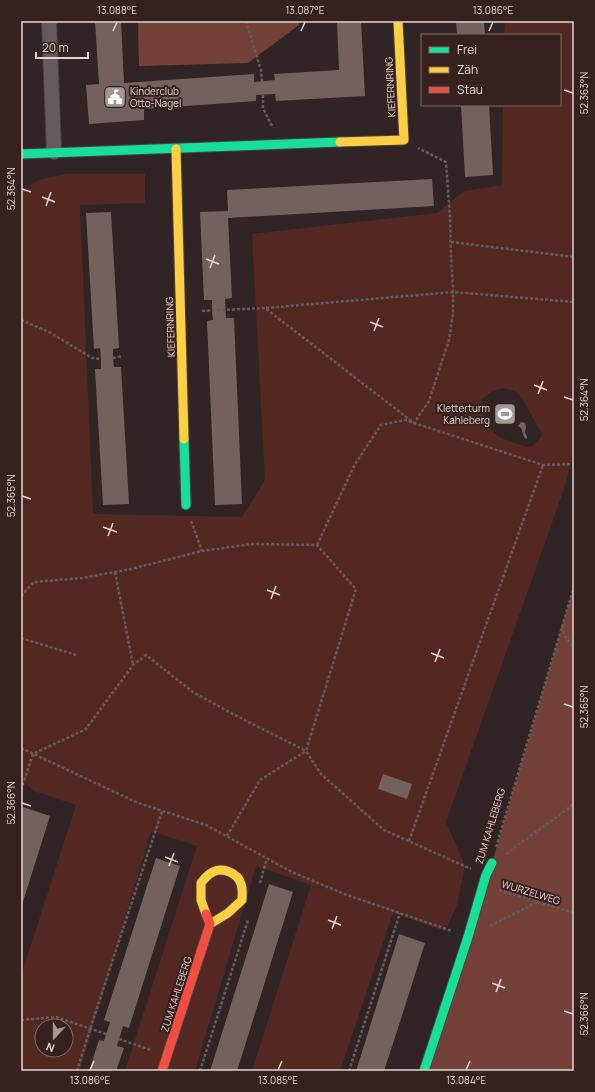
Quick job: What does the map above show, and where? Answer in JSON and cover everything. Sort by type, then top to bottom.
[{"type":"street","points":[[49,21],[54,152]]},
{"type":"street","name":"KIEFERNRING","points":[[398,21],[404,140]]},
{"type":"street","points":[[21,154],[404,140]]},
{"type":"street","name":"KIEFERNRING","points":[[176,149],[186,505]]},
{"type":"street","name":"ZUM KAHLEBERG","points":[[424,1071],[468,937],[486,875],[492,863]]},
{"type":"street","points":[[223,870],[234,874],[239,878],[242,886],[242,900],[228,913],[210,924],[200,900],[201,883],[212,872],[223,870]]},
{"type":"street","name":"ZUM KAHLEBERG","points":[[162,1071],[210,924]]},
{"type":"path","points":[[246,21],[261,70],[262,81]]},
{"type":"path","points":[[262,95],[263,108],[280,145]]},
{"type":"path","points":[[404,140],[446,162],[453,292],[453,314],[447,346],[429,401],[414,423]]},
{"type":"path","points":[[451,242],[574,258]]},
{"type":"path","points":[[202,311],[265,308],[453,292],[574,302]]},
{"type":"path","points":[[265,308],[414,423]]},
{"type":"path","points":[[21,320],[51,333],[92,358],[101,358]]},
{"type":"path","points":[[114,358],[122,356]]},
{"type":"path","points":[[317,545],[355,464],[381,425],[405,420],[543,465],[574,464]]},
{"type":"path","points":[[409,841],[543,465]]},
{"type":"path","points":[[186,505],[202,551]]},
{"type":"path","points":[[21,596],[34,582],[82,578],[115,572],[202,551],[252,544],[317,545],[356,589],[306,751],[260,780],[227,836]]},
{"type":"path","points":[[115,572],[133,665]]},
{"type":"path","name":"ZUM KAHLEBERG","points":[[492,863],[574,587]]},
{"type":"path","points":[[562,626],[565,636],[574,648]]},
{"type":"path","points":[[21,638],[76,655]]},
{"type":"path","points":[[21,790],[32,754],[86,729],[133,665],[146,655],[192,692],[306,751],[321,774],[384,830],[486,875]]},
{"type":"path","points":[[21,748],[138,803],[206,825],[292,872],[344,894],[468,937],[537,902]]},
{"type":"path","points":[[492,863],[574,804]]},
{"type":"path","points":[[77,1071],[162,811]]},
{"type":"path","points":[[258,889],[268,858]]},
{"type":"path","name":"WURZELWEG","points":[[484,885],[574,913]]},
{"type":"path","points":[[349,1071],[400,913]]},
{"type":"path","points":[[200,1071],[248,919]]},
{"type":"path","points":[[21,1020],[56,1017],[106,1034]]},
{"type":"path","points":[[119,1039],[167,1056]]},
{"type":"shaded area","points":[[138,21],[299,21],[299,25],[248,63],[139,66]]},
{"type":"shaded area","points":[[505,21],[574,21],[574,451],[564,489],[446,822],[465,865],[457,905],[445,931],[393,913],[340,1071],[252,1071],[311,885],[256,866],[195,1071],[125,1071],[197,846],[151,831],[80,1071],[21,1071],[21,976],[76,805],[34,791],[21,779],[21,190],[41,179],[66,174],[145,174],[145,203],[80,205],[93,514],[242,517],[265,480],[252,234],[437,213],[464,191],[502,185],[503,106],[561,106],[561,34],[504,34]],"holes":[[[503,388],[515,391],[522,398],[542,434],[539,440],[531,447],[511,442],[494,433],[488,427],[482,410],[482,399],[491,392]]]},
{"type":"shaded area","name":"Kletterturm Kahleberg","points":[[505,403],[511,405],[515,412],[497,423],[495,421],[506,407],[504,405]]},
{"type":"shaded area","points":[[574,587],[574,1071],[424,1071],[492,863]]},
{"type":"building","points":[[95,21],[121,21],[124,83],[254,74],[254,82],[275,80],[274,74],[339,70],[337,21],[361,21],[365,96],[276,101],[275,94],[256,95],[256,101],[144,109],[144,120],[89,124],[86,85],[99,84]]},
{"type":"building","points":[[456,21],[484,21],[485,34],[457,34]]},
{"type":"building","points":[[461,106],[489,106],[493,175],[465,177]]},
{"type":"building","points":[[432,179],[434,206],[228,218],[232,298],[225,299],[226,318],[234,318],[242,504],[215,505],[207,321],[213,320],[212,300],[204,300],[200,212],[228,211],[227,190]]},
{"type":"building","points":[[111,212],[119,348],[113,349],[113,358],[114,367],[121,367],[129,504],[103,505],[95,369],[101,369],[101,359],[100,348],[94,349],[86,213]]},
{"type":"building","points":[[521,422],[525,423],[527,439],[524,437],[521,428],[518,426]]},
{"type":"building","points":[[383,774],[412,784],[407,799],[378,789]]},
{"type":"building","points":[[23,807],[50,816],[21,908],[21,813]]},
{"type":"building","points":[[156,858],[180,866],[129,1028],[123,1026],[117,1046],[124,1048],[116,1071],[89,1071],[99,1040],[104,1041],[110,1022],[104,1020]]},
{"type":"building","points":[[269,884],[293,892],[237,1071],[210,1071]]},
{"type":"building","points":[[399,934],[425,943],[384,1071],[356,1071]]},
{"type":"traffic: fast","points":[[21,154],[340,142]]},
{"type":"traffic: fast","points":[[184,439],[186,505]]},
{"type":"traffic: fast","points":[[424,1071],[468,937],[486,875],[492,863]]},
{"type":"traffic: slow","points":[[340,142],[404,140],[398,21]]},
{"type":"traffic: slow","points":[[176,149],[184,439]]},
{"type":"traffic: slow","points":[[206,914],[201,900],[201,883],[209,874],[213,872],[221,870],[230,872],[237,877],[241,884],[242,900],[228,913],[210,924]]},
{"type":"traffic: jam","points":[[162,1071],[210,924],[206,914]]},
{"type":"place","name":"Kinderclub Otto-Nagel","points":[[115,97]]},
{"type":"place","name":"Kletterturm Kahleberg","points":[[505,414]]}]
